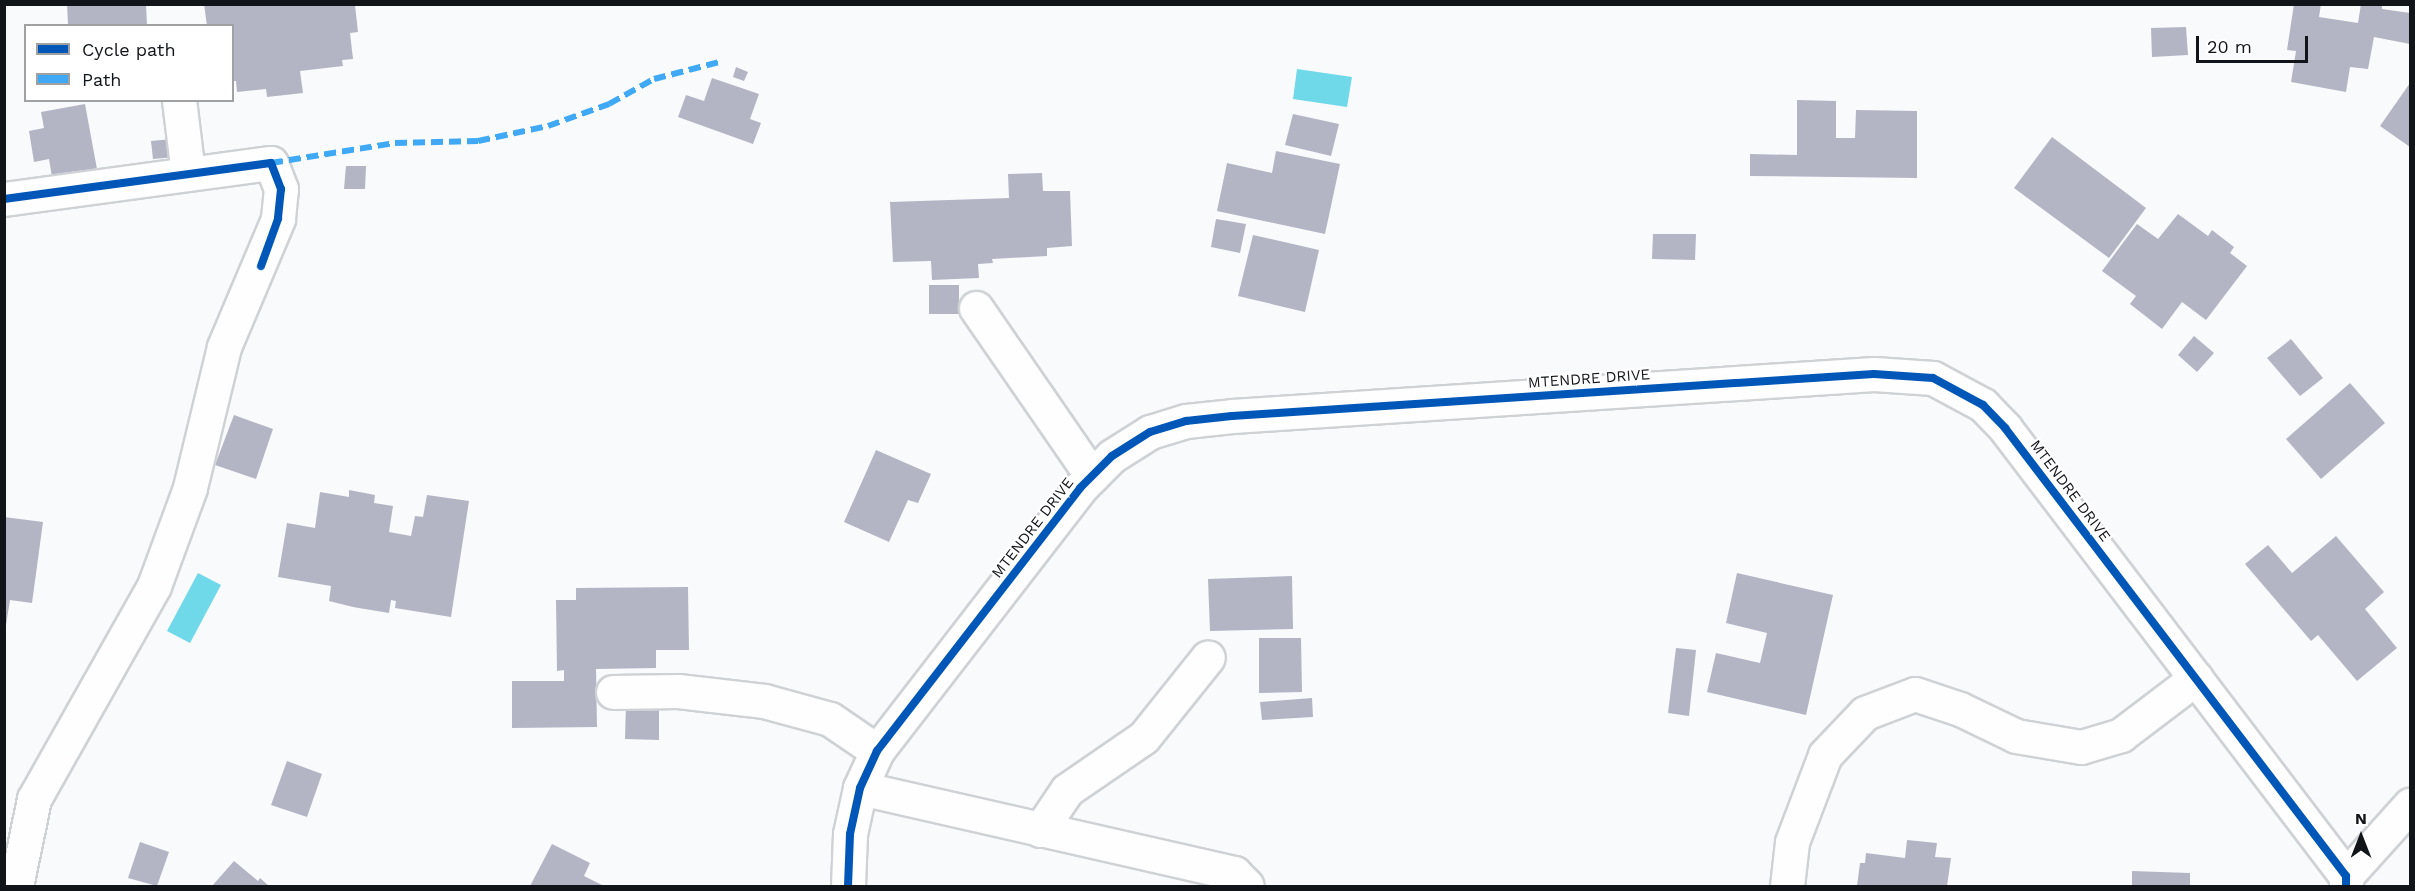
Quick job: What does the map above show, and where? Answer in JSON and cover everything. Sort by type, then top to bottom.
[{"type":"street","points":[[179,102],[188,173]]},
{"type":"street","points":[[4,199],[271,163],[281,189],[279,209],[261,266],[224,347],[190,488],[154,586],[34,799],[16,886]]},
{"type":"street","points":[[976,308],[1092,476]]},
{"type":"street","name":"MTENDRE DRIVE","points":[[848,886],[850,834],[860,788],[878,751],[1092,476],[1112,456],[1150,432],[1186,421],[1232,416],[1874,374],[1933,378],[1983,405],[2005,428],[2196,678],[2346,881]]},
{"type":"street","points":[[1040,830],[1067,790],[1144,737],[1208,657]]},
{"type":"street","points":[[1787,886],[1792,842],[1825,755],[1865,713],[1915,694],[1960,709],[2016,736],[2081,747],[2121,735],[2196,678]]},
{"type":"street","points":[[613,692],[678,692],[764,701],[830,719],[878,751]]},
{"type":"street","points":[[860,788],[1234,873],[1247,886]]},
{"type":"street","points":[[2346,881],[2410,805]]},
{"type":"water","points":[[1297,69],[1352,77],[1347,107],[1293,99]]},
{"type":"water","points":[[198,573],[221,585],[190,643],[167,631]]},
{"type":"building","points":[[67,4],[146,4],[147,24],[68,24]]},
{"type":"building","points":[[204,4],[355,5],[358,32],[350,33],[353,59],[342,60],[343,66],[300,71],[303,93],[267,97],[266,89],[237,92],[236,81],[234,81],[234,24],[207,24]]},
{"type":"building","points":[[2294,4],[2321,4],[2319,17],[2358,23],[2361,4],[2382,4],[2382,9],[2410,13],[2410,44],[2374,37],[2368,69],[2350,67],[2346,92],[2291,82],[2296,51],[2287,50]]},
{"type":"building","points":[[2186,27],[2188,55],[2152,57],[2151,28]]},
{"type":"building","points":[[736,67],[748,72],[744,81],[733,77]]},
{"type":"building","points":[[712,78],[759,94],[750,119],[761,123],[753,144],[678,117],[686,95],[704,101]]},
{"type":"building","points":[[2410,83],[2410,147],[2380,126]]},
{"type":"building","points":[[1797,100],[1836,101],[1836,138],[1855,138],[1856,110],[1917,111],[1917,178],[1750,176],[1750,154],[1797,155]]},
{"type":"building","points":[[85,104],[97,169],[52,177],[49,159],[34,162],[29,131],[44,128],[41,112]]},
{"type":"building","points":[[1293,114],[1339,124],[1331,156],[1285,145]]},
{"type":"building","points":[[2052,137],[2146,208],[2109,258],[2014,188]]},
{"type":"building","points":[[173,139],[175,157],[153,159],[151,141]]},
{"type":"building","points":[[1276,151],[1340,164],[1325,234],[1217,211],[1227,163],[1272,173]]},
{"type":"building","points":[[346,166],[366,166],[365,189],[344,189]]},
{"type":"building","points":[[1042,173],[1043,191],[1070,191],[1072,246],[1047,248],[1047,256],[992,259],[993,263],[978,264],[979,278],[932,280],[931,261],[893,262],[890,202],[1009,198],[1008,174]]},
{"type":"building","points":[[2178,214],[2208,236],[2212,230],[2234,247],[2230,253],[2247,266],[2206,320],[2182,302],[2162,329],[2130,304],[2136,296],[2102,271],[2137,224],[2158,239]]},
{"type":"building","points":[[1216,219],[1246,224],[1240,253],[1211,247]]},
{"type":"building","points":[[1653,234],[1696,234],[1695,260],[1652,259]]},
{"type":"building","points":[[1253,235],[1319,250],[1305,312],[1238,296]]},
{"type":"building","points":[[929,285],[959,285],[959,314],[929,314]]},
{"type":"building","points":[[2194,336],[2214,353],[2197,372],[2178,355]]},
{"type":"building","points":[[2291,339],[2323,378],[2300,396],[2267,358]]},
{"type":"building","points":[[2350,383],[2385,423],[2321,479],[2286,439]]},
{"type":"building","points":[[234,415],[273,429],[256,479],[215,465]]},
{"type":"building","points":[[876,450],[931,474],[918,503],[908,500],[889,542],[844,522]]},
{"type":"building","points":[[349,490],[375,495],[374,503],[393,506],[389,532],[411,536],[415,516],[423,517],[427,495],[469,501],[451,617],[395,608],[396,601],[391,600],[389,613],[353,607],[329,601],[331,586],[278,577],[287,523],[315,528],[320,492],[349,497]]},
{"type":"building","points":[[4,517],[43,522],[32,603],[10,600],[6,625]]},
{"type":"building","points":[[2336,536],[2384,592],[2365,609],[2397,648],[2357,681],[2318,635],[2311,641],[2245,564],[2268,545],[2292,573]]},
{"type":"building","points":[[1737,573],[1833,595],[1806,715],[1707,692],[1716,653],[1760,663],[1767,633],[1726,623]]},
{"type":"building","points":[[1292,576],[1293,629],[1210,631],[1208,579]]},
{"type":"building","points":[[688,587],[689,650],[656,650],[656,668],[596,669],[597,727],[512,728],[512,681],[564,681],[564,670],[557,671],[556,600],[576,600],[576,588]]},
{"type":"building","points":[[1259,638],[1301,638],[1302,692],[1259,693]]},
{"type":"building","points":[[1676,648],[1696,650],[1689,716],[1668,713]]},
{"type":"building","points":[[1312,698],[1313,717],[1262,720],[1260,702]]},
{"type":"building","points":[[626,705],[659,705],[659,740],[625,739]]},
{"type":"building","points":[[287,761],[322,774],[307,817],[271,805]]},
{"type":"building","points":[[1907,840],[1937,843],[1935,857],[1951,858],[1947,886],[1857,886],[1860,863],[1865,863],[1866,853],[1905,858]]},
{"type":"building","points":[[140,842],[169,852],[157,886],[128,878]]},
{"type":"building","points":[[552,844],[590,863],[584,876],[604,886],[530,886]]},
{"type":"building","points":[[234,861],[258,881],[260,878],[269,886],[212,886]]},
{"type":"building","points":[[2132,871],[2190,873],[2190,886],[2132,886]]},
{"type":"marked path","points":[[271,163],[395,143],[478,141],[548,126],[609,104],[654,79],[723,61]]},
{"type":"cycle path","points":[[4,199],[271,163],[281,189],[278,219],[261,266]]},
{"type":"cycle path","points":[[848,886],[850,834],[860,788],[877,751],[1080,488],[1112,456],[1150,432],[1186,421],[1232,416],[1874,374],[1933,378],[1983,405],[2005,428],[2346,876],[2346,886]]}]
